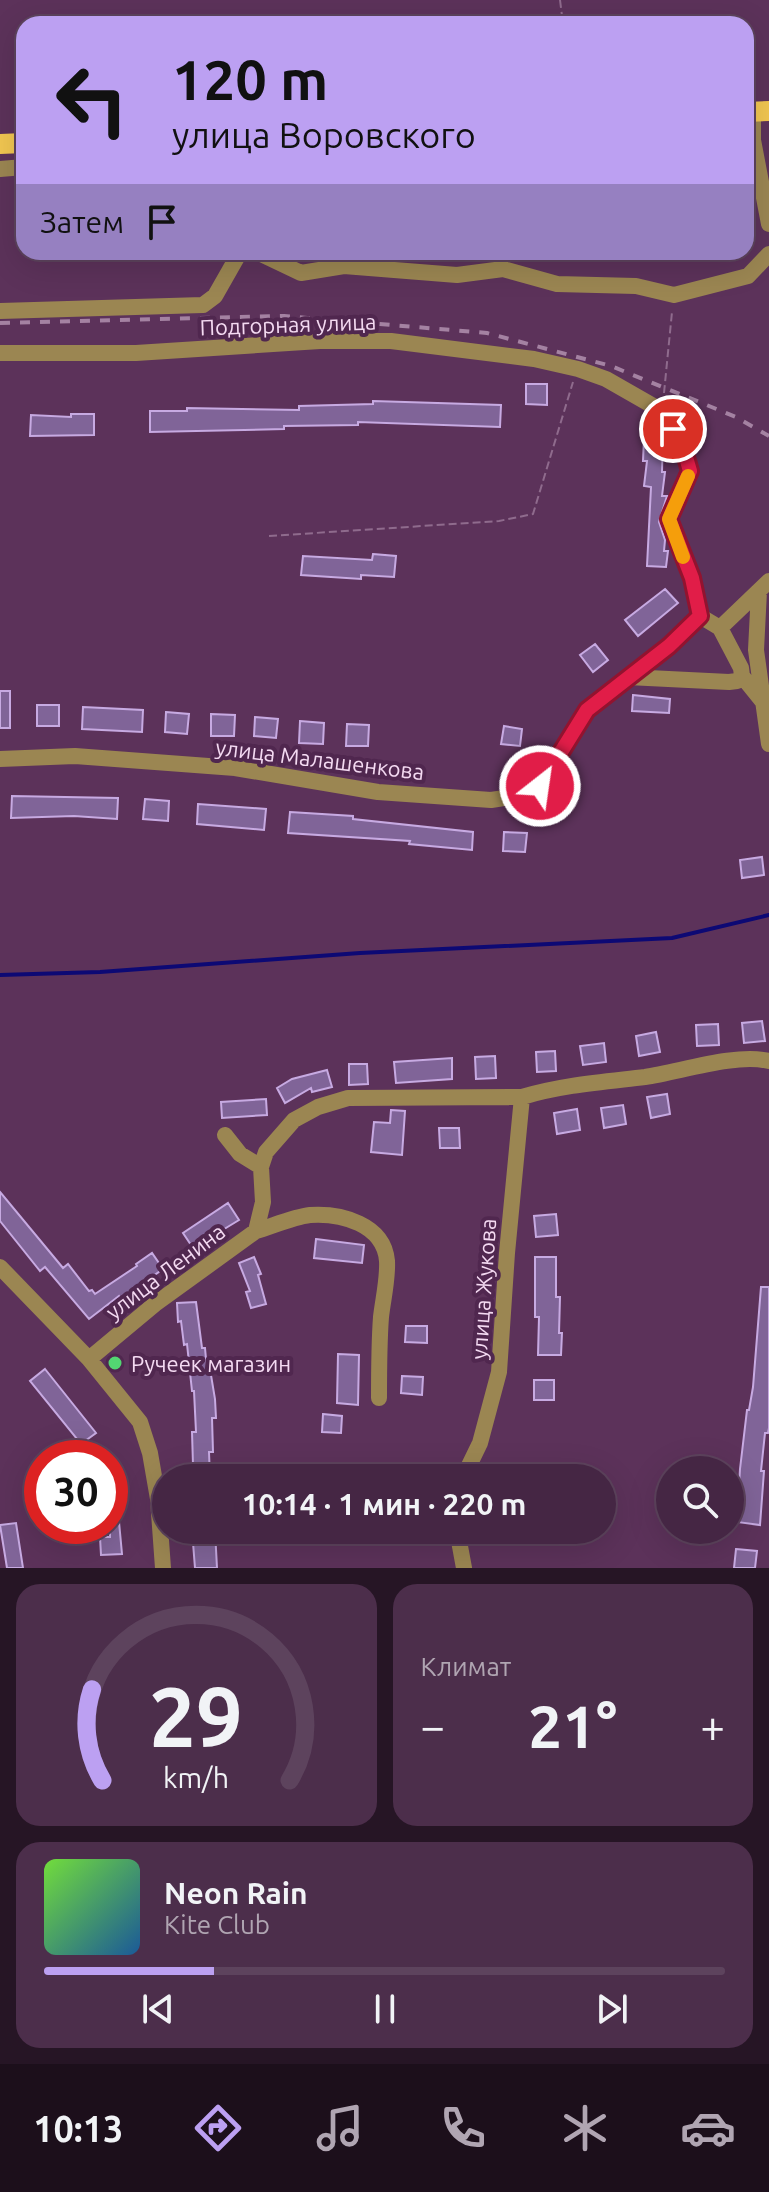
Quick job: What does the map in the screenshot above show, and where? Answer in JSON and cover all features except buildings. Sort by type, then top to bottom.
[{"type":"street","points":[[754,145],[769,224]]},
{"type":"street","points":[[274,260],[301,273],[344,266],[457,275],[503,269],[557,284],[636,286],[674,295],[748,276],[769,254]]},
{"type":"street","points":[[0,311],[203,305],[215,296],[235,260]]},
{"type":"street","name":"Подгорная улица","points":[[0,353],[136,353],[320,341],[391,341],[534,359],[578,369],[606,379],[662,411]]},
{"type":"street","points":[[662,411],[683,447],[690,471],[669,519],[692,578],[700,616],[720,628],[741,668],[742,676],[764,704]]},
{"type":"street","points":[[720,628],[764,586]]},
{"type":"street","points":[[764,586],[756,650],[769,744]]},
{"type":"street","name":"улица Малашенкова","points":[[0,759],[75,756],[235,768],[378,792],[491,800],[524,795],[540,786],[587,710],[669,646],[700,616]]},
{"type":"street","points":[[628,677],[729,682],[737,681],[742,676]]},
{"type":"street","points":[[225,1135],[240,1154],[261,1167],[266,1152],[294,1120],[318,1107],[348,1098],[522,1097],[544,1090],[646,1077],[713,1064],[760,1059],[769,1061]]},
{"type":"street","name":"улица Жукова","points":[[470,1464],[480,1443],[499,1372],[522,1097]]},
{"type":"street","name":"улица Ленина","points":[[89,1359],[155,1304],[256,1231],[263,1202],[261,1167]]},
{"type":"street","points":[[256,1231],[307,1215],[351,1220],[372,1230],[387,1260],[381,1321],[379,1398]]},
{"type":"street","points":[[0,1267],[89,1359],[140,1422],[150,1453],[158,1499],[163,1568]]},
{"type":"street","points":[[460,1544],[464,1568]]},
{"type":"path","points":[[662,411],[674,295]]},
{"type":"path","points":[[269,536],[499,521],[533,514],[578,369]]},
{"type":"waterway","points":[[0,975],[100,972],[360,953],[672,938],[769,915]]},
{"type":"railway","points":[[0,323],[284,316],[487,333],[611,366],[736,417],[769,436]]},
{"type":"slow traffic","points":[[683,557],[669,519],[688,476]]},
{"type":"place","name":"Ручеек магазин","points":[[115,1363]]},
{"type":"route","points":[[540,786],[587,710],[669,646],[700,616],[692,578],[669,519],[690,471],[683,447],[673,429]]}]
